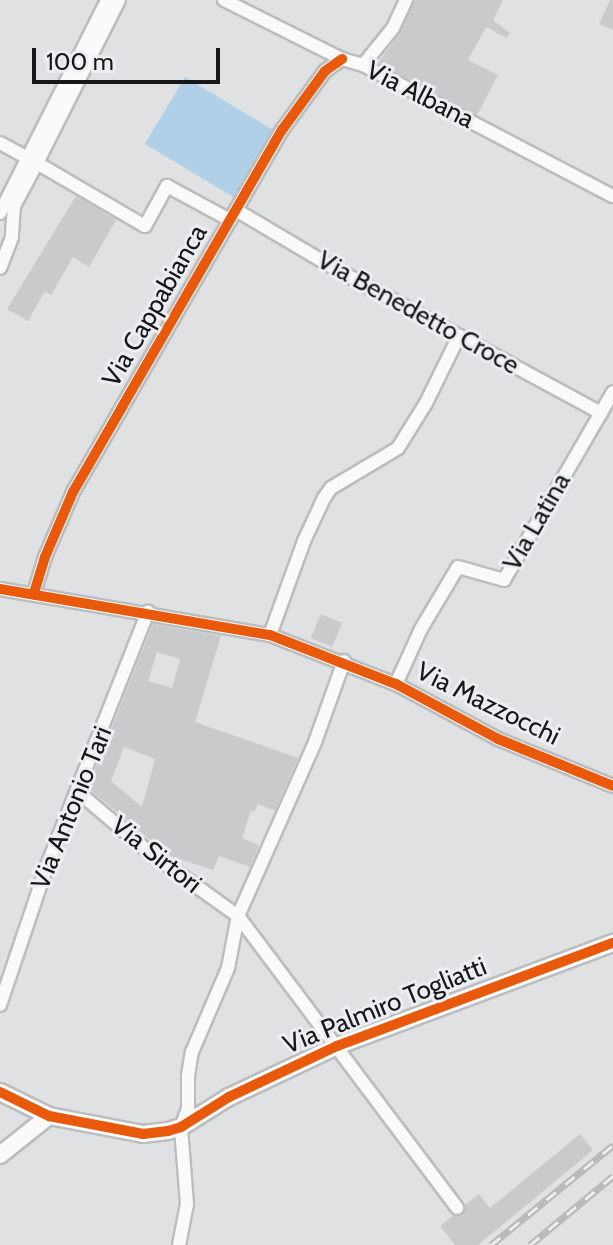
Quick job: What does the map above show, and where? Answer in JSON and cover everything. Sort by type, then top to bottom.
[{"type":"street","points":[[0,268],[14,206],[107,0]]},
{"type":"street","points":[[0,213],[35,162],[119,0]]},
{"type":"street","name":"Via Albana","points":[[224,0],[342,59],[363,65],[613,196]]},
{"type":"street","points":[[363,65],[393,28],[406,0]]},
{"type":"street","name":"Via Cappabianca","points":[[34,593],[45,557],[73,492],[282,130],[325,71],[342,59]]},
{"type":"street","points":[[0,143],[35,162]]},
{"type":"street","name":"Via Benedetto Croce","points":[[35,162],[145,226],[167,186],[233,215],[601,413]]},
{"type":"street","points":[[270,635],[304,541],[324,498],[331,488],[398,448],[426,403],[459,336]]},
{"type":"street","name":"Via Latina","points":[[396,684],[421,629],[458,567],[504,580],[613,392]]},
{"type":"street","name":"Via Mazzocchi","points":[[0,589],[270,635],[344,661],[396,684],[498,739],[613,786]]},
{"type":"street","name":"Via Antonio Tari","points":[[0,1005],[46,868],[148,612]]},
{"type":"street","points":[[179,1245],[187,1204],[181,1127],[188,1109],[192,1052],[228,968],[238,916],[315,742],[344,661]]},
{"type":"street","name":"Via Sirtori","points":[[77,791],[150,853],[238,916],[457,1208]]},
{"type":"street","name":"Via Palmiro Togliatti","points":[[181,1127],[229,1097],[337,1046],[613,943]]},
{"type":"street","points":[[0,1092],[49,1116],[143,1134],[181,1127]]},
{"type":"street","points":[[0,1155],[49,1116]]},
{"type":"shaded area","points":[[185,77],[280,134],[240,201],[145,144]]},
{"type":"building","points":[[415,0],[503,0],[493,20],[510,33],[507,38],[486,27],[468,60],[498,75],[477,115],[378,63],[401,32]]},
{"type":"building","points":[[610,0],[613,0],[613,30],[599,24]]},
{"type":"building","points":[[76,196],[116,220],[89,267],[73,257],[51,295],[45,291],[28,321],[7,309]]},
{"type":"building","points":[[321,614],[342,623],[332,647],[311,638]]},
{"type":"building","points":[[153,624],[221,636],[195,722],[298,758],[275,811],[258,804],[254,812],[251,810],[242,838],[259,845],[250,867],[219,856],[213,870],[170,856],[88,788]],"holes":[[[157,652],[180,659],[172,688],[148,681]],[[124,747],[155,759],[142,807],[111,781]]]},
{"type":"building","points":[[580,1134],[593,1150],[478,1245],[455,1245],[440,1226],[453,1216],[463,1215],[465,1205],[479,1194],[490,1208]]},
{"type":"railway","points":[[491,1245],[613,1145]]},
{"type":"railway","points":[[530,1245],[613,1176]]},
{"type":"cycle path","points":[[34,593],[45,557],[73,492],[122,407],[282,130],[325,71],[342,59]]},
{"type":"cycle path","points":[[0,589],[270,635],[396,684],[498,739],[613,786]]},
{"type":"cycle path","points":[[0,1092],[49,1116],[143,1134],[168,1131],[181,1127],[229,1097],[337,1046],[613,943]]}]
